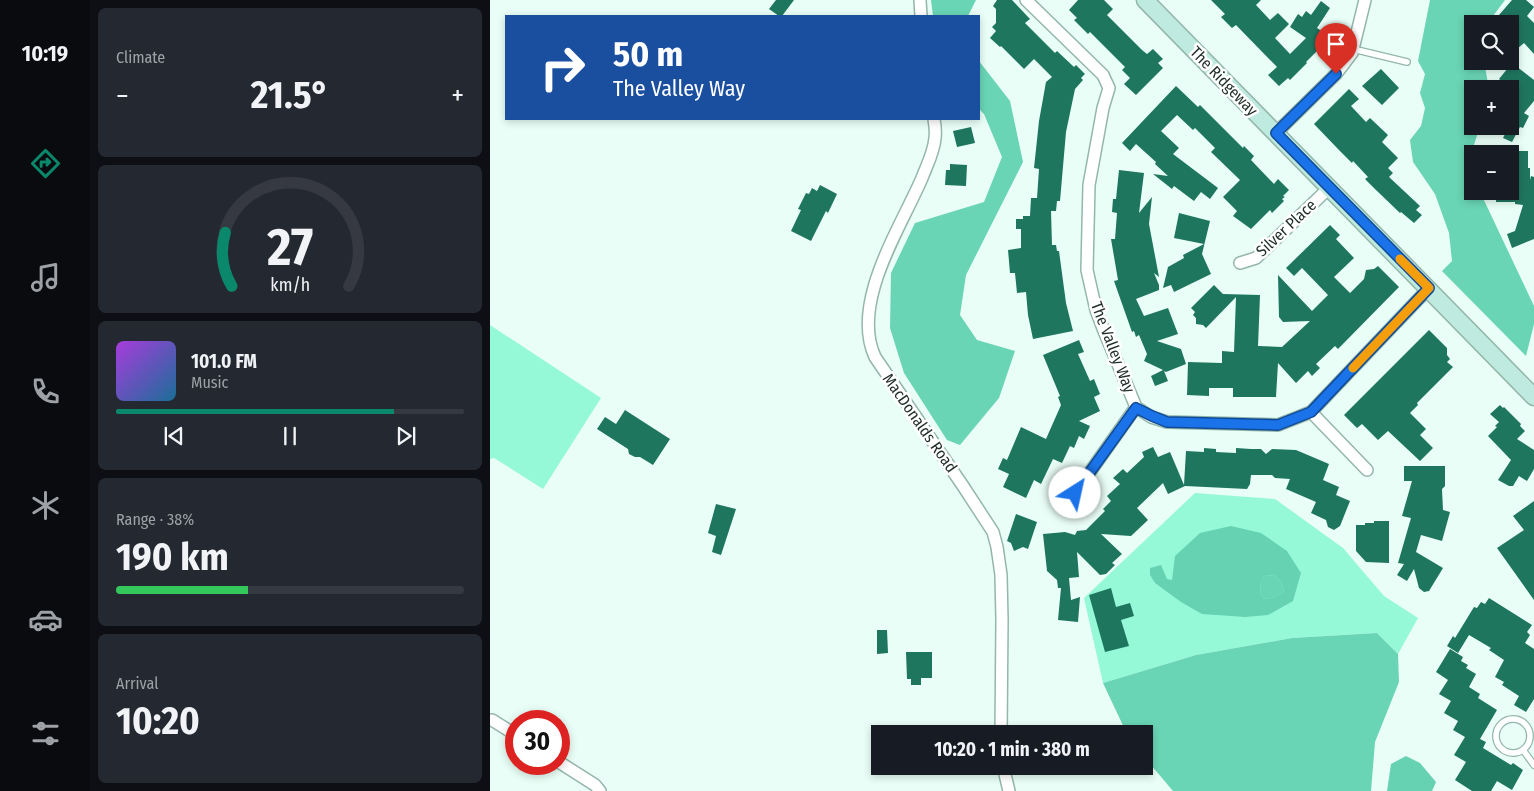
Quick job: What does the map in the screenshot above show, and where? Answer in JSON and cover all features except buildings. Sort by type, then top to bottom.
[{"type":"street","points":[[920,0],[921,15]]},
{"type":"street","name":"The Valley Way","points":[[1026,0],[1103,75],[1109,88],[1102,108],[1089,186],[1087,270],[1096,310],[1136,408],[1167,422],[1278,425],[1311,412],[1429,288]]},
{"type":"street","name":"The Ridgeway","points":[[1145,0],[1534,397]]},
{"type":"street","points":[[1276,133],[1336,74],[1352,53],[1364,0]]},
{"type":"street","name":"MacDonalds Road","points":[[934,120],[936,136],[930,158],[878,274],[868,316],[869,341],[875,357],[993,532],[1001,576],[1002,725]]},
{"type":"street","name":"Silver Place","points":[[1240,263],[1256,258],[1330,187]]},
{"type":"street","points":[[1075,493],[1136,408]]},
{"type":"street","points":[[1311,412],[1367,470]]},
{"type":"street","points":[[492,720],[505,728]]},
{"type":"street","points":[[570,769],[600,791]]},
{"type":"street","points":[[1005,775],[1009,791]]},
{"type":"lane","points":[[1353,49],[1407,62]]},
{"type":"lane","points":[[1512,718],[1523,721],[1527,725],[1530,730],[1530,741],[1523,750],[1512,753],[1502,748],[1496,738],[1496,733],[1502,723],[1512,718]]},
{"type":"lane","points":[[1523,750],[1534,765]]},
{"type":"shaded area","points":[[931,0],[976,0],[968,15],[933,15]]},
{"type":"shaded area","points":[[1430,0],[1505,0],[1494,15],[1464,15],[1464,70],[1486,70],[1487,80],[1464,80],[1464,135],[1477,135],[1474,145],[1464,145],[1464,200],[1484,200],[1534,306],[1534,324],[1526,356],[1442,271],[1452,261],[1449,233],[1435,194],[1413,162],[1410,140],[1421,126],[1425,108],[1420,93],[1425,74],[1418,61]]},
{"type":"shaded area","points":[[980,62],[1010,101],[1023,162],[966,275],[960,315],[977,340],[1015,351],[999,398],[960,445],[947,440],[904,373],[890,328],[891,273],[915,223],[984,202],[1002,157],[984,114],[980,110]]},
{"type":"shaded area","points":[[490,325],[601,398],[543,489],[494,458],[490,459]]},
{"type":"shaded area","points":[[1195,493],[1275,499],[1343,548],[1384,596],[1418,618],[1398,654],[1377,633],[1292,638],[1196,655],[1103,683],[1084,598]]},
{"type":"shaded area","points":[[1231,526],[1261,533],[1287,551],[1301,573],[1293,601],[1268,615],[1245,617],[1202,614],[1181,602],[1155,583],[1150,575],[1150,568],[1161,565],[1167,579],[1172,580],[1175,556],[1200,533]],"holes":[[[1274,575],[1282,583],[1284,591],[1276,597],[1264,599],[1260,594],[1261,581],[1264,576]]]},
{"type":"shaded area","points":[[1274,575],[1282,583],[1284,591],[1276,597],[1264,599],[1260,594],[1261,581],[1264,576]]},
{"type":"shaded area","points":[[1377,633],[1398,654],[1399,682],[1375,742],[1371,791],[1173,791],[1153,767],[1153,725],[1123,725],[1103,683],[1196,655],[1292,638]]},
{"type":"shaded area","points":[[1406,756],[1420,763],[1436,782],[1432,791],[1387,791],[1391,764]]},
{"type":"slow traffic","points":[[1353,368],[1429,288],[1400,259]]},
{"type":"route","points":[[1075,493],[1136,408],[1167,422],[1278,425],[1311,412],[1429,288],[1276,133],[1336,74]]}]
